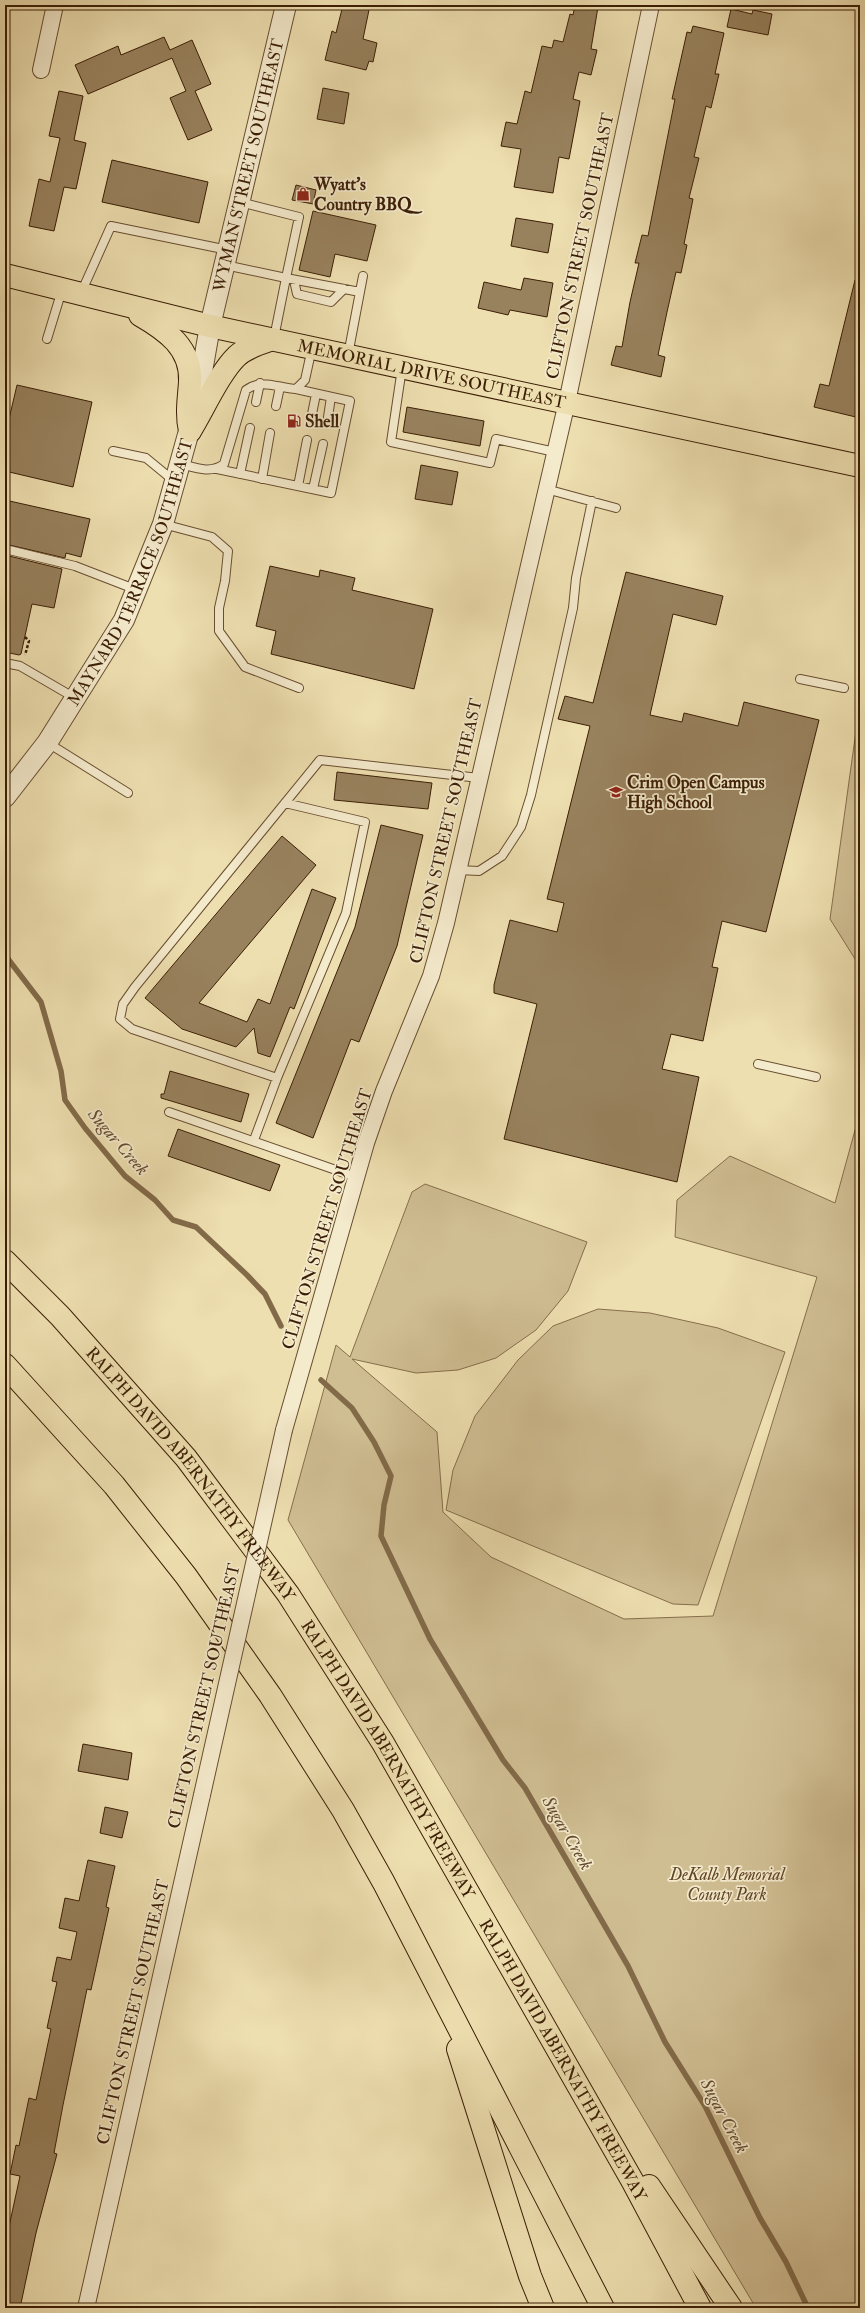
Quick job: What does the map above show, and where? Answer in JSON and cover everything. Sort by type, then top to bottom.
[{"type":"main road","name":"MEMORIAL DRIVE SOUTHEAST","points":[[5,275],[210,326],[860,466]]},
{"type":"main road","points":[[122,304],[167,332],[180,344],[188,361],[190,381],[187,418],[190,430]]},
{"type":"main road","points":[[190,430],[223,375],[237,356],[252,346],[274,339]]},
{"type":"main road","name":"RALPH DAVID ABERNATHY FREEWAY","points":[[5,1261],[60,1316],[186,1458],[288,1594],[383,1743],[633,2182],[700,2308]]},
{"type":"main road","points":[[5,1365],[119,1491],[186,1576],[270,1695],[343,1810],[384,1883],[440,1990],[603,2308]]},
{"type":"main road","points":[[440,1990],[530,2276],[543,2308]]},
{"type":"main road","points":[[543,2026],[731,2308]]},
{"type":"street","points":[[41,70],[55,5]]},
{"type":"street","name":"WYMAN STREET SOUTHEAST","points":[[210,326],[286,5]]},
{"type":"street","name":"CLIFTON STREET SOUTHEAST","points":[[86,2308],[284,1430],[356,1177],[384,1091],[431,976],[446,923],[567,402],[651,5]]},
{"type":"street","name":"MAYNARD TERRACE SOUTHEAST","points":[[5,797],[47,743],[124,620],[138,591],[163,524],[190,430],[210,326]]},
{"type":"lane","points":[[240,202],[299,217],[290,279],[274,339]]},
{"type":"lane","points":[[47,339],[71,292],[111,226],[227,258],[290,279],[360,292]]},
{"type":"lane","points":[[348,356],[363,276]]},
{"type":"lane","points":[[290,279],[296,294],[331,302],[344,289]]},
{"type":"lane","points":[[296,390],[305,380],[312,348]]},
{"type":"lane","points":[[402,367],[391,442],[490,463],[496,439],[555,452]]},
{"type":"lane","points":[[256,402],[260,383]]},
{"type":"lane","points":[[112,451],[146,458],[178,473],[217,469],[331,493],[350,401],[260,383],[253,384],[246,390],[229,454],[224,464],[217,469]]},
{"type":"lane","points":[[276,406],[280,387]]},
{"type":"lane","points":[[312,414],[316,394]]},
{"type":"lane","points":[[328,417],[332,397]]},
{"type":"lane","points":[[240,474],[250,428]]},
{"type":"lane","points":[[262,479],[270,433]]},
{"type":"lane","points":[[298,486],[307,440]]},
{"type":"lane","points":[[313,490],[323,444]]},
{"type":"lane","points":[[546,489],[616,508]]},
{"type":"lane","points":[[458,870],[479,871],[502,856],[521,827],[531,795],[573,608],[576,578],[592,501]]},
{"type":"lane","points":[[163,524],[212,537],[228,551],[225,581],[219,608],[219,631],[245,667],[299,688]]},
{"type":"lane","points":[[5,549],[75,566],[138,591]]},
{"type":"lane","points":[[5,663],[22,668],[75,698]]},
{"type":"lane","points":[[800,679],[844,688]]},
{"type":"lane","points":[[47,743],[128,793]]},
{"type":"lane","points":[[277,1078],[132,1029],[120,1019],[123,1004],[320,760],[480,778]]},
{"type":"lane","points":[[254,1140],[277,1078],[346,913],[365,822],[285,803]]},
{"type":"lane","points":[[758,1064],[816,1077]]},
{"type":"lane","points":[[169,1112],[254,1140],[356,1177]]},
{"type":"path","points":[[22,668],[29,641],[25,637]]},
{"type":"green space","points":[[860,702],[860,967],[830,919]]},
{"type":"green space","name":"DeKalb Memorial County Park","points":[[860,1112],[860,2308],[756,2308],[288,1520],[336,1345],[350,1357],[412,1192],[425,1184],[587,1242],[568,1291],[536,1330],[496,1358],[458,1370],[416,1373],[352,1359],[437,1432],[443,1512],[491,1557],[624,1619],[713,1616],[817,1277],[675,1237],[677,1200],[730,1156],[835,1203]]},
{"type":"green space","points":[[598,1309],[650,1313],[718,1328],[785,1352],[698,1605],[673,1604],[446,1510],[453,1470],[475,1416],[518,1360],[553,1326]]},
{"type":"building","points":[[343,5],[370,5],[363,39],[377,43],[373,62],[369,61],[366,70],[325,60],[332,31],[336,33]]},
{"type":"building","points":[[575,5],[598,7],[591,49],[597,50],[591,75],[579,72],[573,99],[580,101],[569,159],[559,157],[553,193],[514,187],[521,149],[501,146],[506,122],[517,124],[525,91],[531,93],[542,46],[552,48],[554,40],[563,42],[570,14],[573,15]]},
{"type":"building","points":[[731,9],[752,14],[753,10],[772,14],[768,35],[727,27]]},
{"type":"building","points":[[693,26],[724,33],[715,74],[719,74],[711,108],[706,106],[694,157],[699,158],[689,198],[693,199],[684,244],[687,245],[681,273],[676,272],[658,355],[665,357],[661,377],[611,365],[616,346],[622,347],[639,263],[635,263],[642,235],[648,236],[675,99],[672,99],[687,32],[691,33]]},
{"type":"building","points":[[164,37],[170,50],[192,40],[211,84],[195,91],[212,130],[188,140],[170,98],[186,91],[172,58],[88,94],[75,65],[118,46],[121,55]]},
{"type":"building","points":[[323,88],[349,93],[344,124],[317,119]]},
{"type":"building","points":[[59,91],[83,96],[74,140],[86,143],[76,189],[64,187],[54,231],[29,226],[39,179],[50,182],[60,138],[49,136]]},
{"type":"building","points":[[112,160],[208,182],[199,223],[102,202]]},
{"type":"building","name":"Wyatt's Country BBQ","points":[[296,185],[316,190],[313,204],[292,200]]},
{"type":"building","points":[[313,211],[376,225],[367,261],[335,254],[330,277],[299,270]]},
{"type":"building","points":[[516,218],[553,224],[548,253],[511,246]]},
{"type":"building","points":[[524,278],[553,283],[547,317],[510,310],[508,315],[478,308],[484,282],[521,290]]},
{"type":"building","points":[[855,280],[860,281],[860,418],[814,407],[820,384],[829,386]]},
{"type":"building","points":[[17,385],[92,402],[73,487],[5,471],[5,436]]},
{"type":"building","points":[[407,407],[484,421],[480,446],[403,432]]},
{"type":"building","points":[[421,465],[458,472],[452,505],[415,499]]},
{"type":"building","points":[[5,500],[90,519],[81,557],[66,553],[65,558],[5,544]]},
{"type":"building","points":[[5,555],[62,569],[54,608],[32,604],[21,654],[19,655],[5,652]]},
{"type":"building","points":[[270,566],[319,577],[320,570],[355,578],[352,590],[433,609],[414,689],[271,654],[276,631],[256,626]]},
{"type":"building","points":[[626,572],[723,596],[716,625],[673,614],[650,715],[682,722],[684,713],[738,726],[744,702],[819,720],[766,932],[722,921],[712,967],[718,968],[703,1041],[671,1034],[662,1069],[699,1077],[677,1182],[504,1139],[537,1004],[494,993],[494,985],[510,920],[557,932],[564,903],[547,899],[590,726],[558,719],[565,696],[593,703]]},
{"type":"building","points":[[337,772],[432,783],[428,809],[334,800]]},
{"type":"building","points":[[381,825],[423,835],[397,946],[359,1042],[351,1039],[313,1138],[276,1123],[355,927]]},
{"type":"building","points":[[282,836],[316,865],[199,1003],[247,1022],[258,999],[270,1004],[312,889],[336,898],[294,1009],[290,1007],[270,1057],[258,1053],[254,1028],[236,1047],[182,1029],[145,998]]},
{"type":"building","points":[[170,1071],[249,1094],[241,1122],[161,1098],[161,1094],[164,1094]]},
{"type":"building","points":[[178,1129],[280,1165],[270,1191],[168,1156]]},
{"type":"building","points":[[83,1744],[132,1753],[128,1780],[78,1771]]},
{"type":"building","points":[[105,1807],[128,1812],[122,1838],[100,1833]]},
{"type":"building","points":[[88,1860],[115,1866],[106,1907],[109,1908],[91,1990],[87,1989],[54,2153],[57,2154],[36,2233],[20,2308],[5,2308],[5,2245],[20,2176],[10,2174],[16,2145],[19,2146],[29,2098],[36,2100],[51,2029],[47,2028],[57,1982],[52,1981],[57,1957],[71,1960],[77,1932],[59,1928],[65,1898],[79,1901]]},
{"type":"waterway","name":"Sugar Creek","points":[[5,955],[41,1002],[61,1071],[65,1100],[85,1128],[125,1176],[155,1200],[173,1220],[196,1227],[247,1275],[265,1294],[281,1326]]},
{"type":"waterway","name":"Sugar Creek","points":[[321,1380],[352,1408],[374,1442],[391,1476],[384,1505],[381,1536],[430,1639],[503,1760],[525,1788],[628,1966],[665,2042],[705,2106],[760,2218],[786,2262],[808,2308]]},
{"type":"place","name":"Wyatt's Country BBQ","points":[[303,194]]},
{"type":"place","name":"Shell","points":[[294,421]]},
{"type":"place","name":"Crim Open Campus High School","points":[[616,792]]}]
